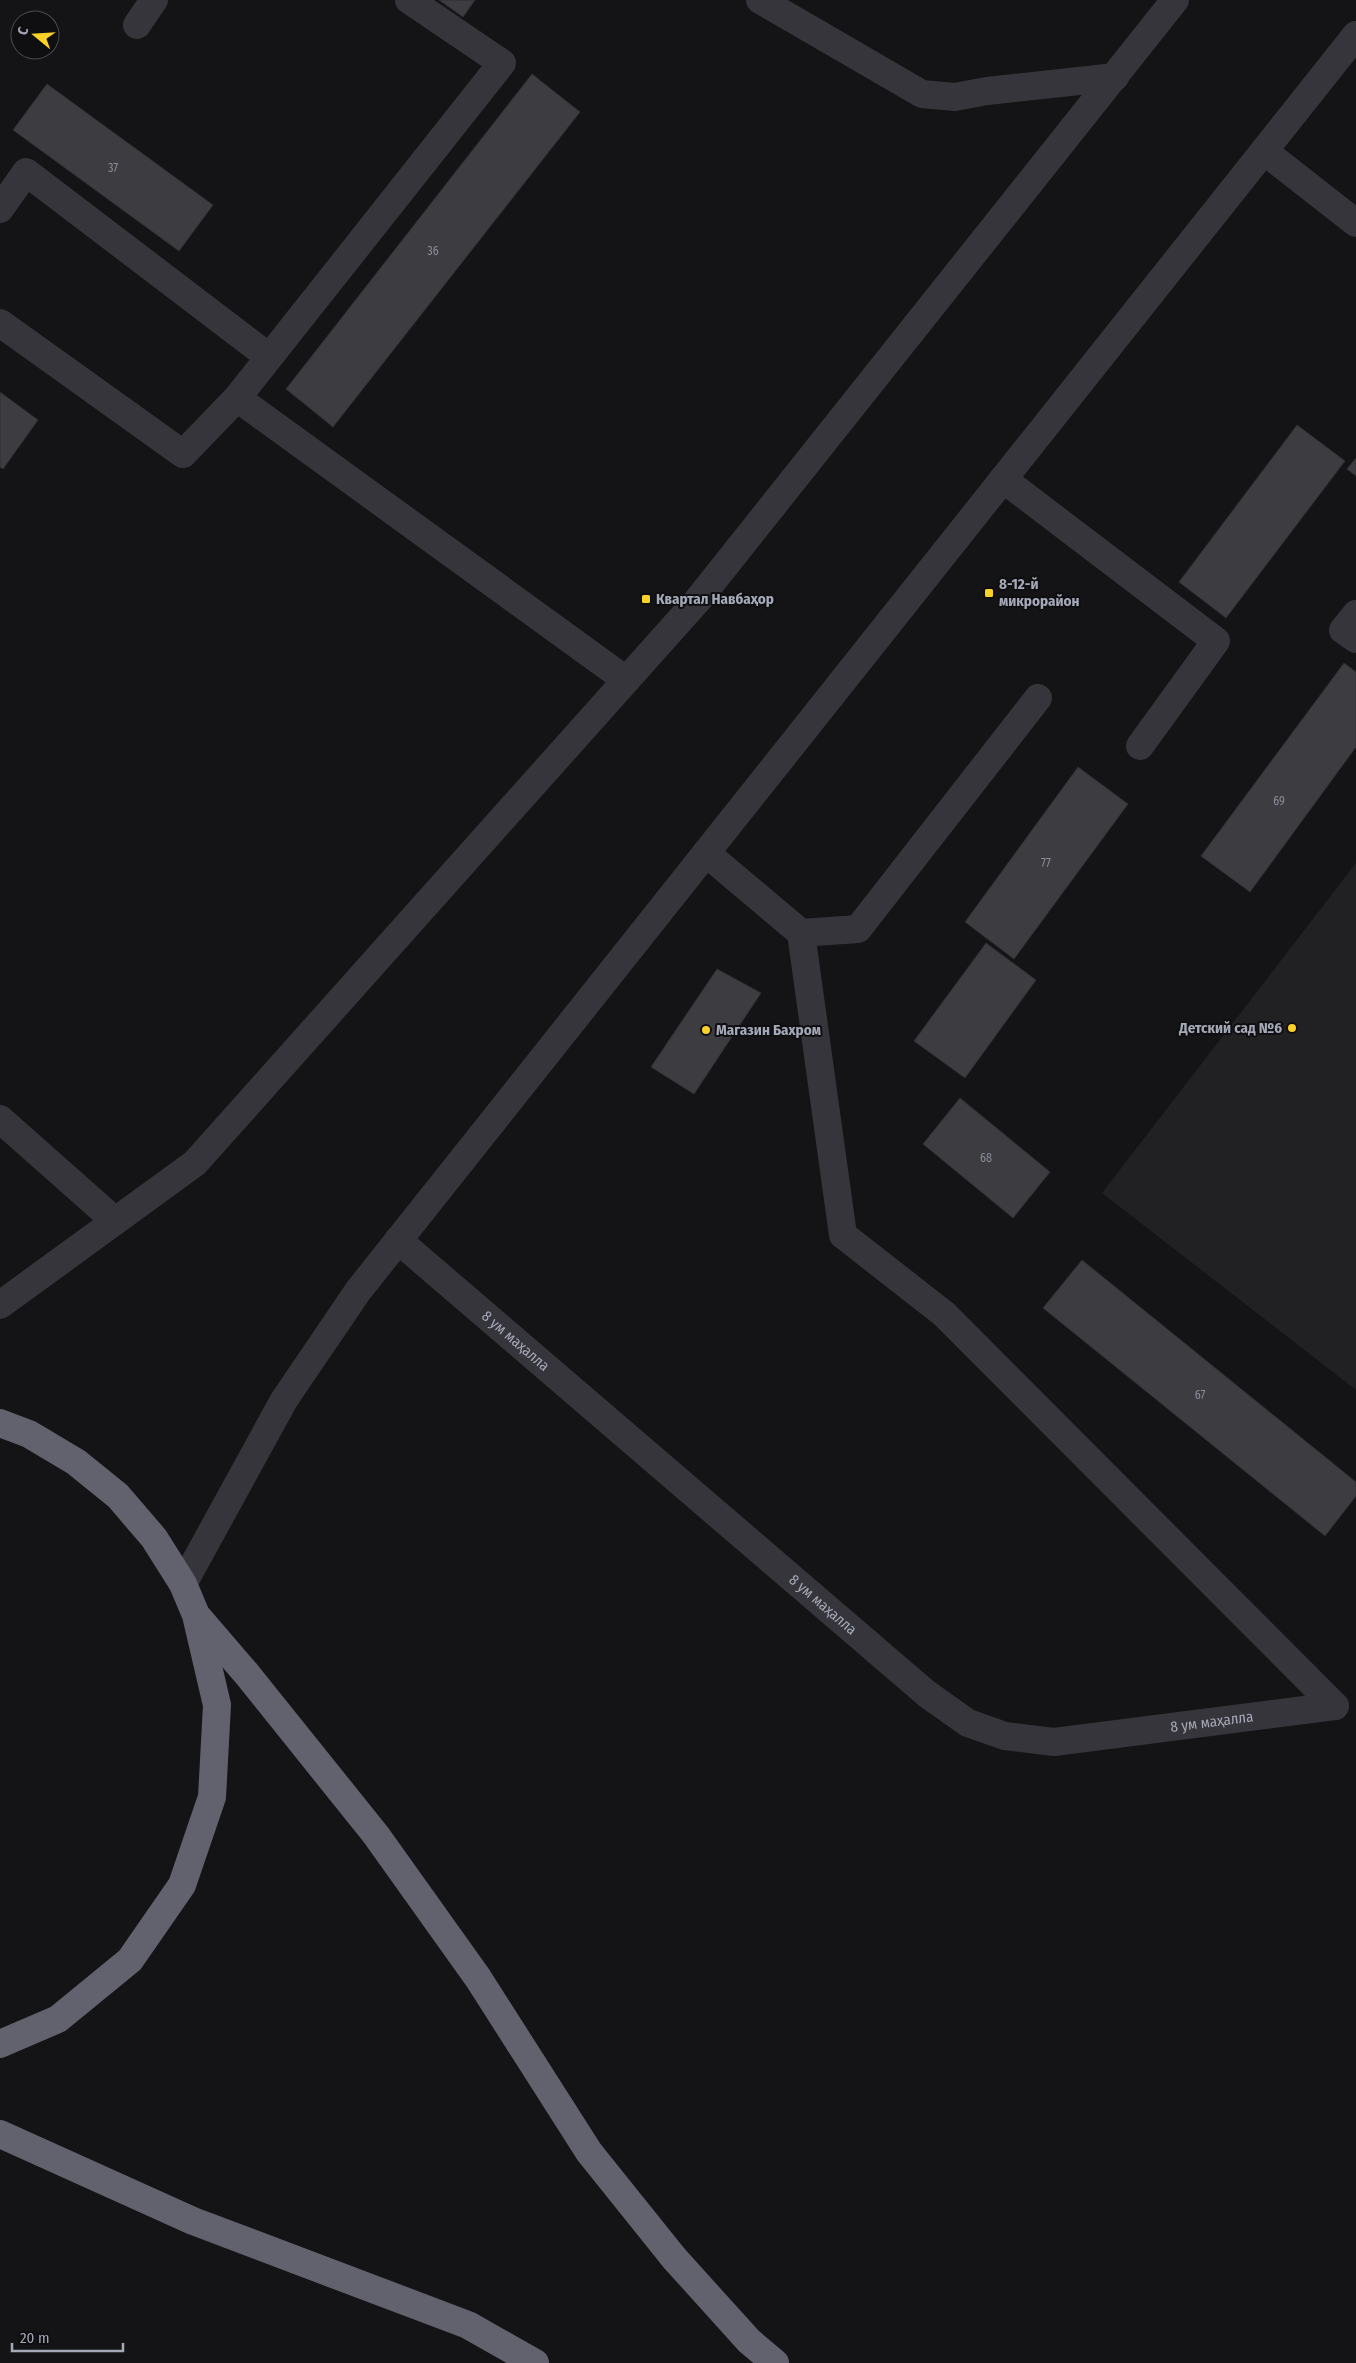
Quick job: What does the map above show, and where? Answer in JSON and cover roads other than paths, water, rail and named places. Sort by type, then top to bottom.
[{"type":"highway","points":[[0,1423],[29,1434],[76,1462],[118,1496],[154,1538],[183,1584],[196,1615],[217,1705],[212,1797],[182,1884],[130,1960],[58,2019],[0,2044]]},
{"type":"highway","points":[[196,1615],[246,1673],[376,1835],[478,1978],[589,2152],[674,2258],[749,2340],[776,2363]]},
{"type":"highway","points":[[0,2134],[193,2221],[468,2325],[535,2363]]},
{"type":"street","points":[[137,25],[154,0]]},
{"type":"street","points":[[0,323],[183,454],[237,398],[502,63],[409,0]]},
{"type":"street","points":[[760,0],[922,94],[955,97],[987,91],[1114,77]]},
{"type":"street","points":[[0,1305],[114,1220],[195,1163],[697,601],[1176,0]]},
{"type":"street","points":[[183,1584],[284,1400],[358,1291],[1356,35]]},
{"type":"street","points":[[1264,151],[1356,223]]},
{"type":"street","points":[[0,209],[26,172],[269,357]]},
{"type":"street","points":[[237,398],[626,680]]},
{"type":"street","points":[[1003,479],[1216,641],[1140,746]]},
{"type":"street","points":[[1356,614],[1343,630],[1356,639]]},
{"type":"street","points":[[706,853],[801,933],[858,929],[1038,698]]},
{"type":"street","name":"8 ум маҳалла","points":[[398,1240],[927,1694],[968,1723],[1005,1736],[1054,1742],[1335,1706],[944,1314],[843,1235],[801,933]]},
{"type":"street","points":[[0,1119],[114,1220]]},
{"type":"place","name":"8-12-й микрорайон","points":[[989,593]]},
{"type":"place","name":"Квартал Навбаҳор","points":[[646,599]]},
{"type":"place","name":"Детский сад №6","points":[[1292,1028]]},
{"type":"place","name":"Магазин Бахром","points":[[706,1030]]}]
